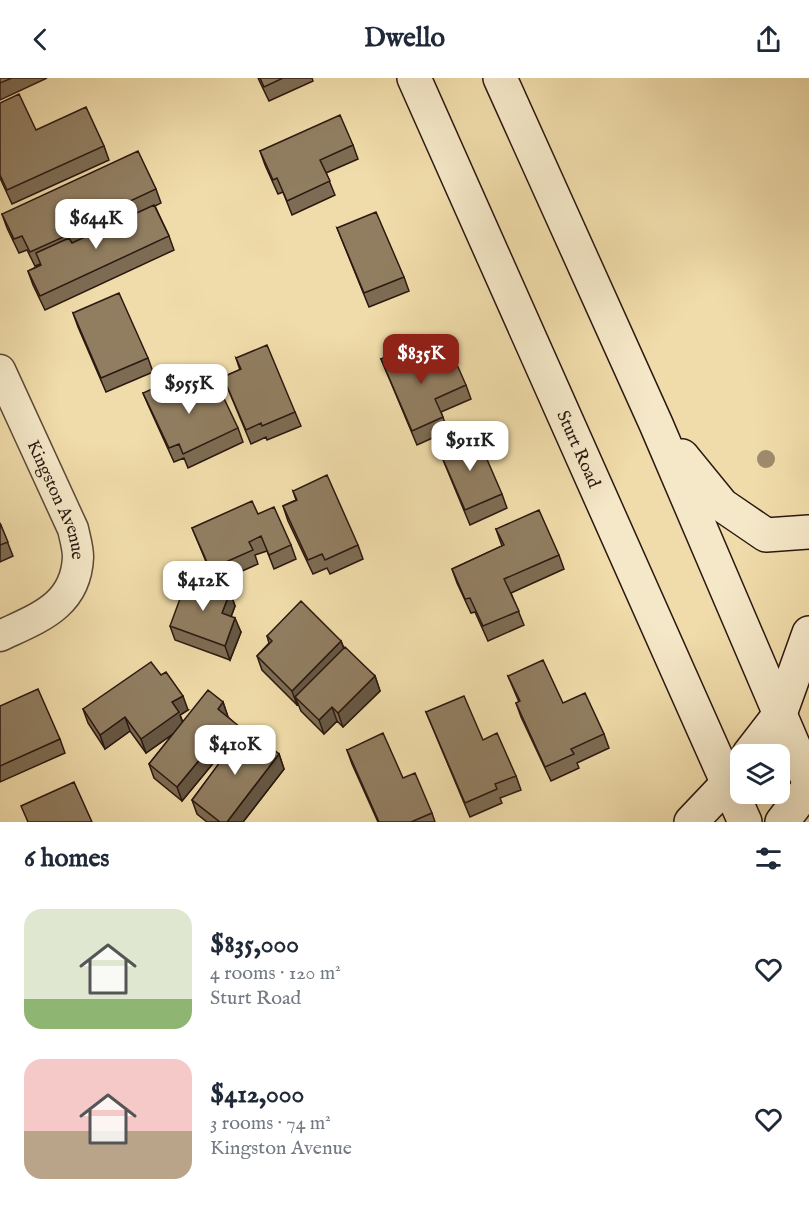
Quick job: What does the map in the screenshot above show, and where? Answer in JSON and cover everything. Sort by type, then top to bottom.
[{"type":"main road","name":"Sturt Road","points":[[414,78],[730,765]]},
{"type":"main road","points":[[429,78],[435,125]]},
{"type":"main road","points":[[500,78],[656,424],[809,782]]},
{"type":"main road","points":[[656,424],[722,505],[766,535],[809,532]]},
{"type":"main road","points":[[757,744],[780,714],[809,633]]},
{"type":"main road","points":[[691,822],[730,778]]},
{"type":"main road","points":[[782,822],[809,787]]},
{"type":"main road","name":"Sturt Road","points":[[741,804],[745,822]]},
{"type":"street","name":"Kingston Avenue","points":[[0,370],[73,529],[78,557],[73,583],[62,601],[46,614],[0,636]]},
{"type":"building","points":[[0,78],[12,78],[0,83]]},
{"type":"building","points":[[260,78],[283,78],[264,87]]},
{"type":"building","points":[[19,94],[36,130],[86,107],[104,146],[7,190],[0,175],[0,103]]},
{"type":"building","points":[[340,115],[353,145],[320,160],[330,181],[287,201],[277,178],[273,180],[260,151]]},
{"type":"building","points":[[138,151],[156,189],[66,231],[68,235],[30,252],[22,236],[14,239],[2,214]]},
{"type":"building","points":[[154,205],[169,236],[40,296],[28,271],[41,265],[36,253],[69,238],[72,243]]},
{"type":"building","points":[[376,212],[404,277],[364,293],[337,228]]},
{"type":"building","points":[[119,293],[148,358],[101,378],[73,313]]},
{"type":"building","points":[[267,345],[295,412],[246,430],[223,377],[241,369],[236,358]]},
{"type":"building","points":[[412,345],[424,371],[454,358],[466,385],[435,399],[443,417],[412,431],[381,359]]},
{"type":"building","points":[[183,375],[193,398],[218,386],[238,428],[183,454],[179,444],[169,448],[143,393]]},
{"type":"building","points":[[476,434],[502,494],[465,510],[439,450]]},
{"type":"building","points":[[327,475],[358,545],[325,560],[322,554],[308,560],[283,506],[297,500],[293,491]]},
{"type":"building","points":[[252,501],[258,514],[274,507],[291,545],[269,555],[261,536],[249,542],[253,550],[210,569],[192,528]]},
{"type":"building","points":[[539,510],[559,555],[504,579],[519,611],[483,626],[470,598],[465,599],[452,569],[504,545],[496,529]]},
{"type":"building","points":[[0,523],[8,542],[0,545]]},
{"type":"building","points":[[188,577],[230,592],[222,613],[235,618],[225,646],[170,626]]},
{"type":"building","points":[[301,601],[341,641],[292,691],[257,656],[272,641],[267,636]]},
{"type":"building","points":[[345,647],[375,676],[338,713],[332,707],[319,720],[295,697]]},
{"type":"building","points":[[543,660],[563,703],[585,693],[604,734],[571,749],[574,754],[545,767],[516,703],[520,701],[508,676]]},
{"type":"building","points":[[151,662],[161,675],[166,672],[183,696],[172,702],[179,712],[141,739],[125,717],[100,735],[83,709]]},
{"type":"building","points":[[38,689],[60,739],[0,766],[0,706]]},
{"type":"building","points":[[208,690],[223,702],[218,709],[240,727],[218,754],[210,747],[177,787],[149,764]]},
{"type":"building","points":[[464,696],[483,740],[497,733],[516,776],[495,784],[497,789],[465,803],[426,712]]},
{"type":"building","points":[[244,727],[279,754],[227,822],[220,822],[192,800],[220,762],[218,760]]},
{"type":"building","points":[[383,733],[403,778],[415,773],[432,813],[411,822],[379,822],[347,750]]},
{"type":"building","points":[[74,782],[92,822],[28,822],[21,806]]}]
